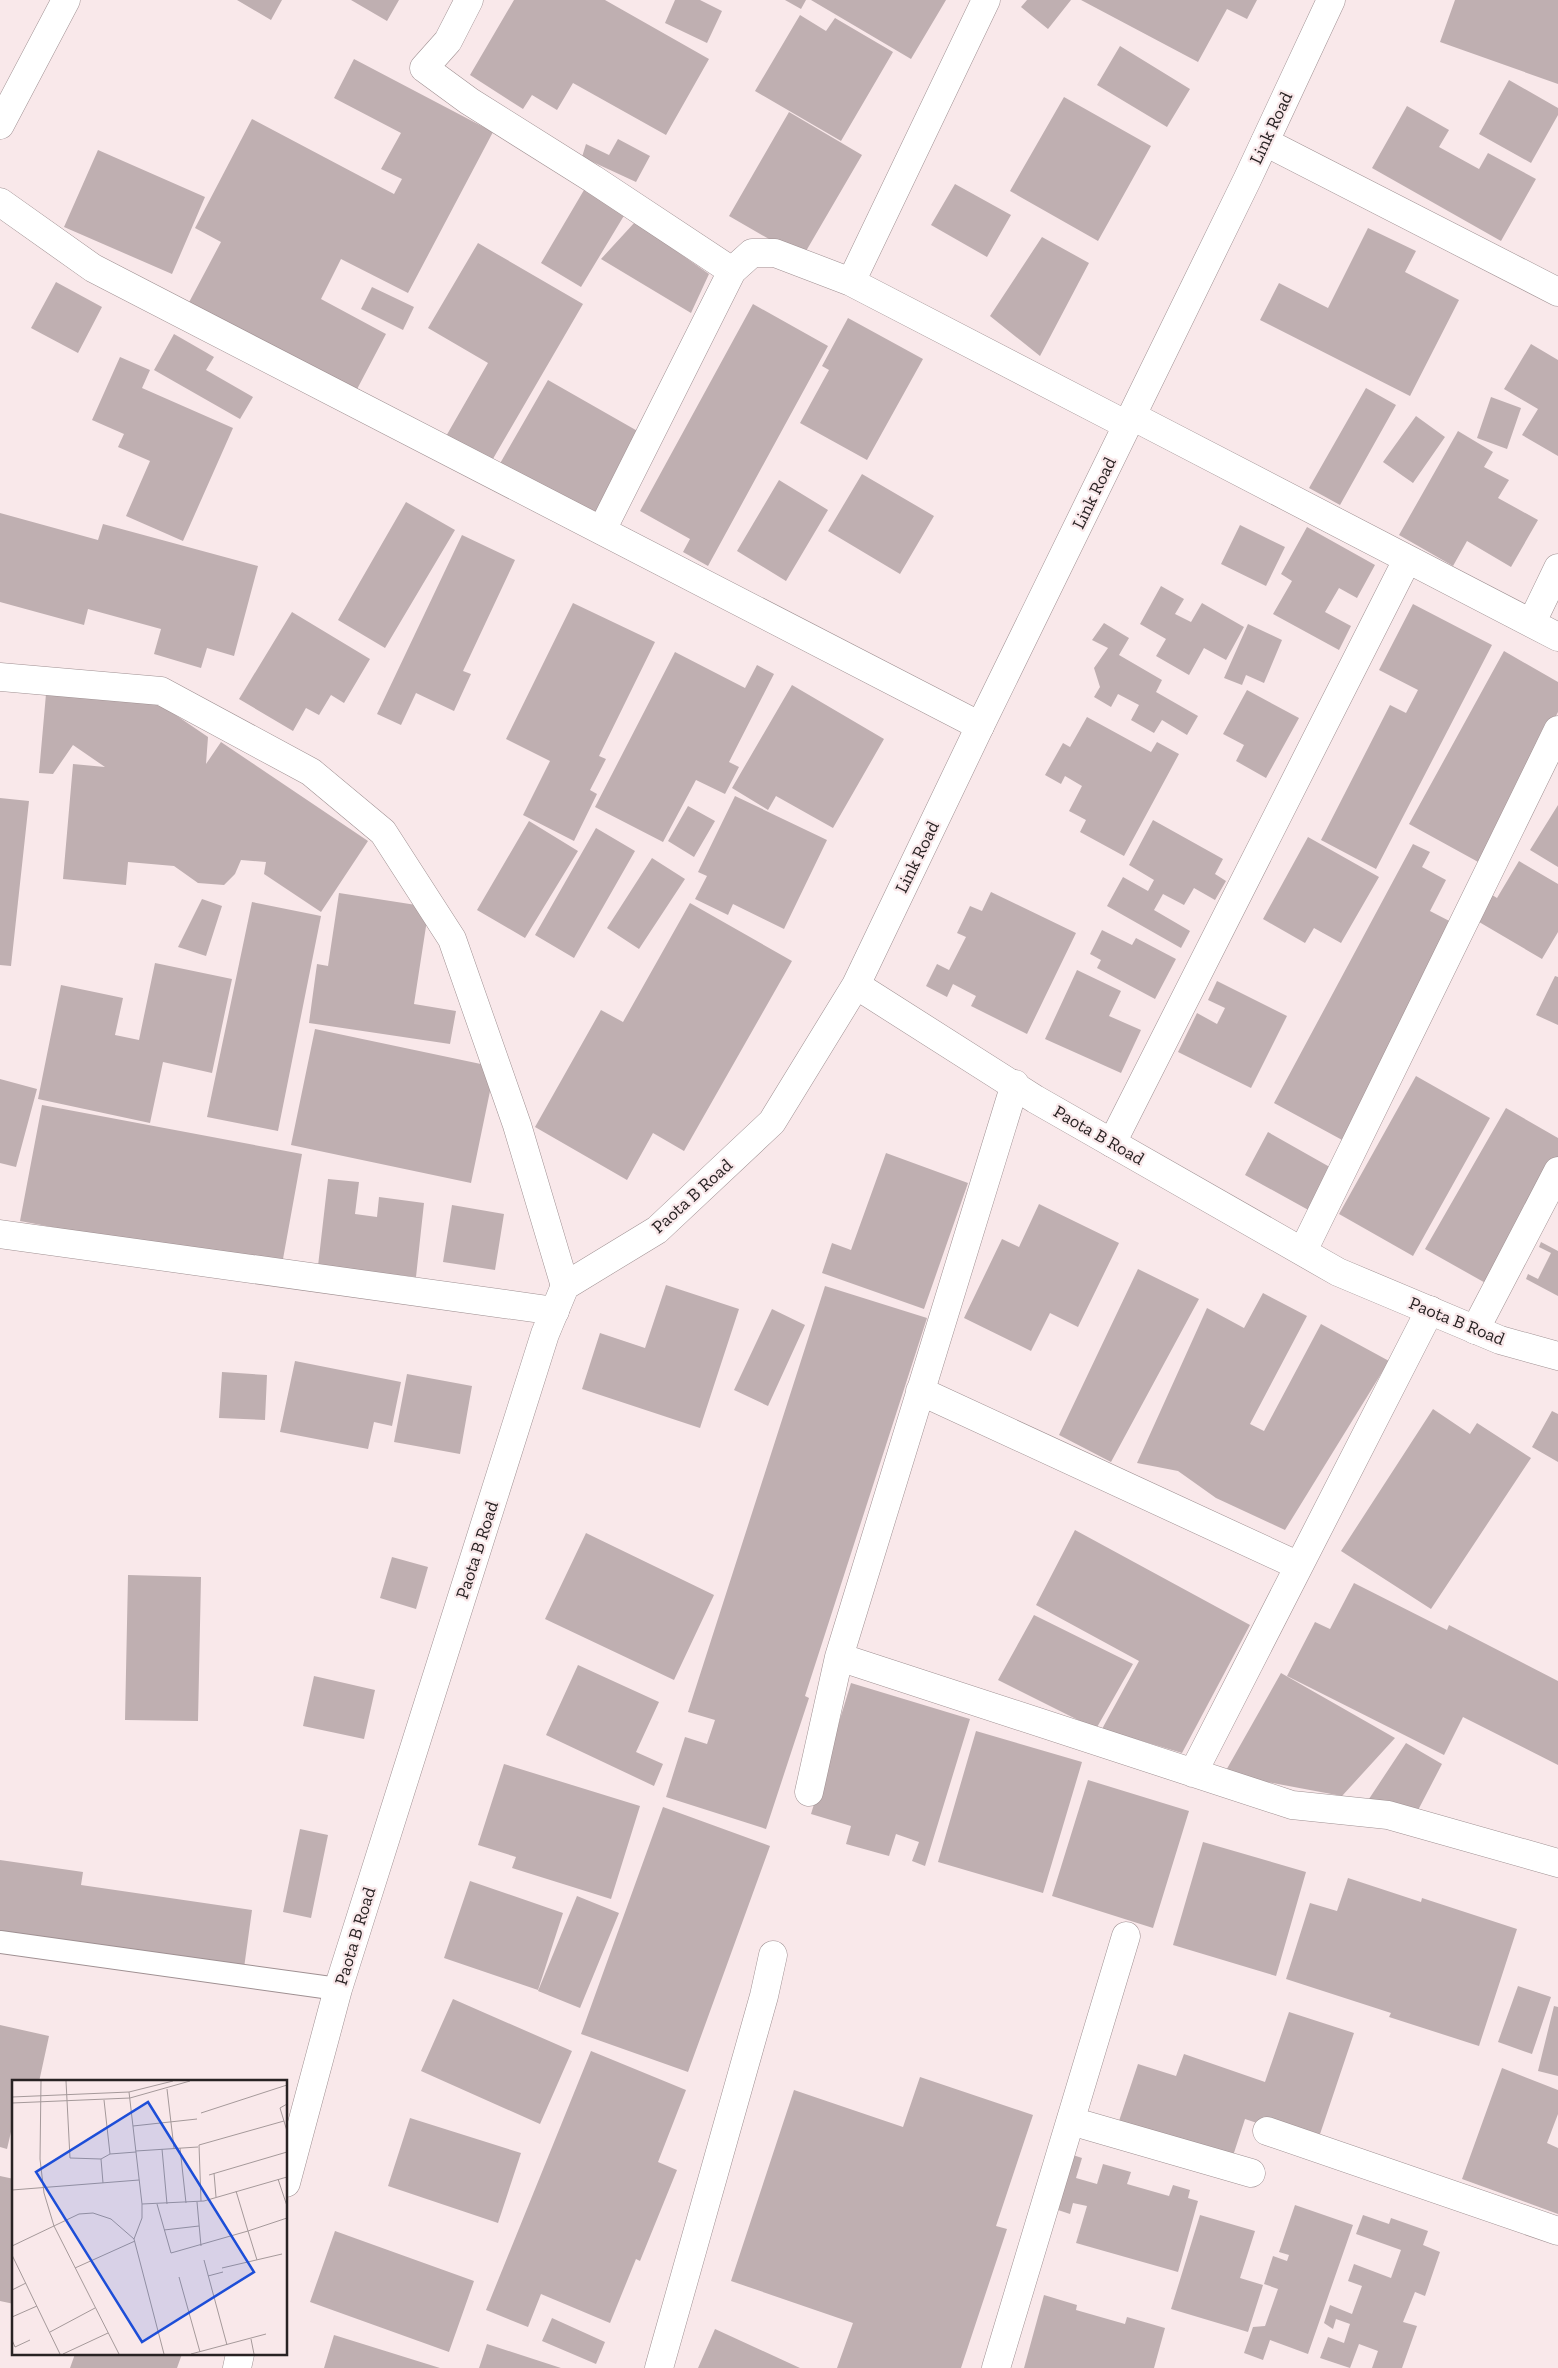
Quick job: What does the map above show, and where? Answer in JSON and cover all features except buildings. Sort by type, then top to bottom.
[{"type":"street","points":[[0,125],[66,0]]},
{"type":"street","points":[[469,0],[448,41],[424,68],[469,101],[732,270]]},
{"type":"street","points":[[851,282],[986,0]]},
{"type":"street","name":"Link Road","points":[[856,985],[1265,142],[1331,0]]},
{"type":"street","points":[[1265,142],[1558,292]]},
{"type":"street","points":[[0,202],[93,268],[980,726]]},
{"type":"street","points":[[602,530],[732,270],[752,253],[775,253],[851,282],[1532,622],[1558,637]]},
{"type":"street","points":[[1112,1143],[1408,560]]},
{"type":"street","points":[[1532,622],[1558,568]]},
{"type":"street","points":[[0,677],[161,691],[311,772],[384,832],[452,939],[517,1125],[565,1286]]},
{"type":"street","points":[[1303,1251],[1558,730]]},
{"type":"street","name":"Paota B Road","points":[[288,2176],[338,1988],[545,1334],[565,1286],[656,1230],[772,1122],[856,985],[1035,1098],[1338,1272],[1500,1340],[1558,1356]]},
{"type":"street","points":[[809,1792],[839,1657],[1015,1084]]},
{"type":"street","points":[[1475,1330],[1558,1171]]},
{"type":"street","points":[[0,1234],[555,1311]]},
{"type":"street","points":[[1194,1774],[1430,1310]]},
{"type":"street","points":[[920,1391],[1299,1566]]},
{"type":"street","points":[[839,1657],[1292,1805],[1388,1815],[1558,1863]]},
{"type":"street","points":[[996,2368],[1126,1936]]},
{"type":"street","points":[[659,2368],[764,1996],[773,1955]]},
{"type":"street","points":[[1070,2121],[1251,2173]]},
{"type":"street","points":[[1266,2131],[1558,2231]]},
{"type":"lane","points":[[0,1942],[338,1988]]}]
